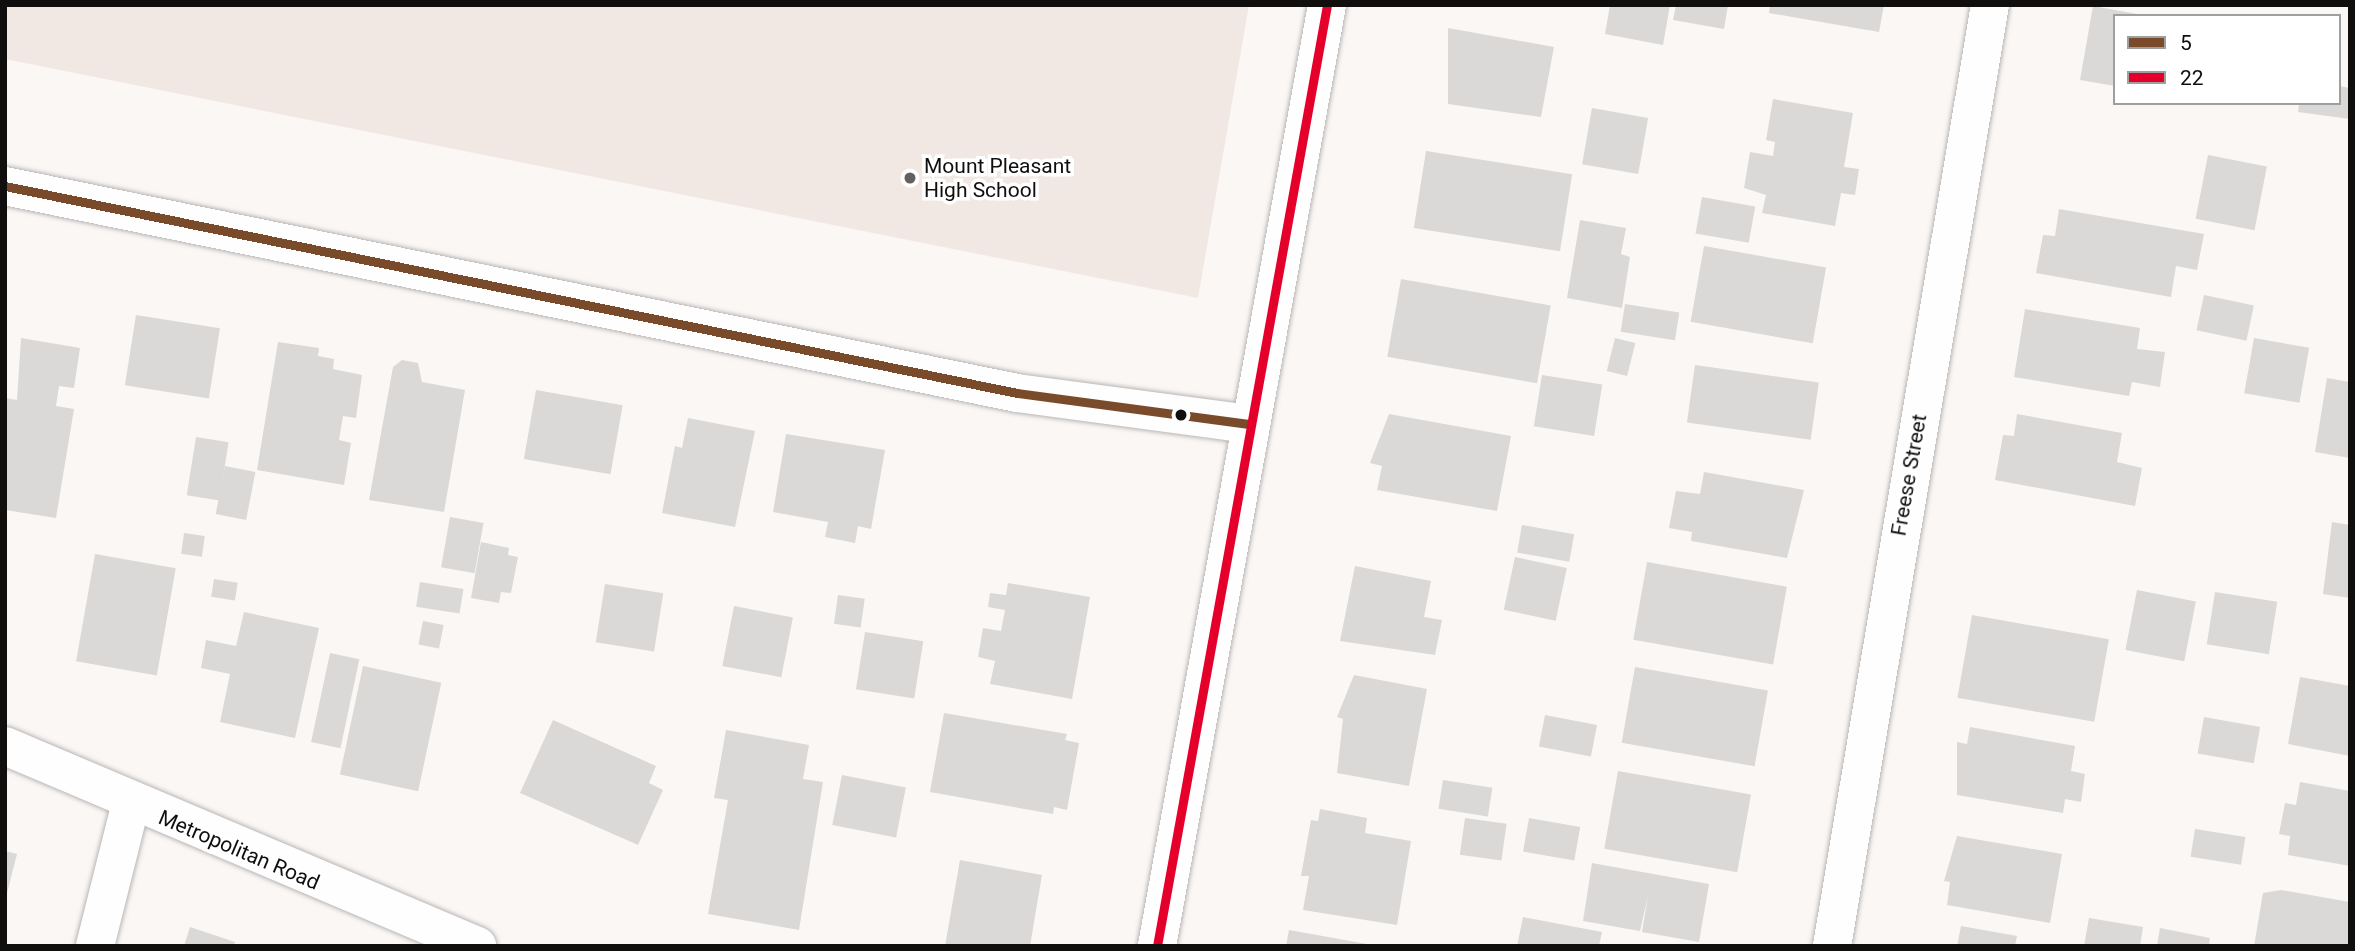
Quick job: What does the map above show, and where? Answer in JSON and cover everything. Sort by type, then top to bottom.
[{"type":"street","points":[[1157,946],[1327,5]]},
{"type":"street","name":"Freese Street","points":[[1832,946],[1990,5]]},
{"type":"street","points":[[5,186],[1017,393],[1250,424]]},
{"type":"street","name":"Metropolitan Road","points":[[5,746],[131,803],[477,946]]},
{"type":"street","points":[[95,946],[131,803]]},
{"type":"shaded area","name":"Mount Pleasant High School","points":[[5,5],[1249,5],[1198,298],[5,59]]},
{"type":"building","points":[[1610,5],[1670,5],[1663,45],[1605,34]]},
{"type":"building","points":[[1676,5],[1728,5],[1724,29],[1673,20]]},
{"type":"building","points":[[1770,5],[1884,5],[1879,32],[1769,13]]},
{"type":"building","points":[[2093,6],[2137,14],[2114,14],[2114,86],[2080,80]]},
{"type":"building","points":[[1448,28],[1554,47],[1541,117],[1448,104]]},
{"type":"building","points":[[2341,86],[2350,88],[2350,119],[2298,112],[2299,105],[2341,105]]},
{"type":"building","points":[[1773,99],[1853,113],[1844,167],[1859,169],[1855,195],[1841,193],[1835,226],[1762,213],[1766,195],[1744,188],[1750,152],[1773,156],[1775,142],[1766,140]]},
{"type":"building","points":[[1592,108],[1648,118],[1638,174],[1582,164]]},
{"type":"building","points":[[1426,151],[1572,174],[1560,251],[1414,228]]},
{"type":"building","points":[[2208,155],[2267,166],[2254,230],[2196,219]]},
{"type":"building","points":[[1702,197],[1755,206],[1749,243],[1696,233]]},
{"type":"building","points":[[2059,209],[2204,234],[2197,270],[2176,266],[2171,297],[2036,273],[2043,235],[2055,236]]},
{"type":"building","points":[[1580,220],[1626,228],[1621,254],[1630,257],[1622,308],[1567,298]]},
{"type":"building","points":[[1704,246],[1826,268],[1813,343],[1691,322]]},
{"type":"building","points":[[1401,279],[1551,305],[1537,383],[1387,357]]},
{"type":"building","points":[[2204,295],[2254,306],[2246,341],[2197,330]]},
{"type":"building","points":[[1625,304],[1679,313],[1675,340],[1621,332]]},
{"type":"building","points":[[2025,309],[2140,328],[2137,349],[2165,352],[2160,387],[2132,382],[2129,396],[2014,377]]},
{"type":"building","points":[[136,315],[220,328],[209,398],[125,385]]},
{"type":"building","points":[[21,338],[80,348],[74,388],[59,386],[56,406],[74,409],[56,518],[5,510],[5,398],[17,400]]},
{"type":"building","points":[[1615,338],[1635,343],[1627,376],[1607,371]]},
{"type":"building","points":[[2254,338],[2309,348],[2299,403],[2244,393]]},
{"type":"building","points":[[278,342],[319,348],[318,356],[334,359],[333,369],[362,375],[356,418],[343,416],[339,440],[351,443],[344,485],[257,470]]},
{"type":"building","points":[[402,360],[418,363],[422,382],[465,390],[444,512],[369,500],[393,367]]},
{"type":"building","points":[[1695,365],[1819,382],[1811,440],[1687,422]]},
{"type":"building","points":[[1542,375],[1602,385],[1594,436],[1534,426]]},
{"type":"building","points":[[2327,378],[2350,382],[2350,458],[2315,452]]},
{"type":"building","points":[[536,390],[623,405],[611,474],[524,459]]},
{"type":"building","points":[[1389,414],[1511,436],[1497,511],[1377,490],[1382,466],[1370,463]]},
{"type":"building","points":[[2017,414],[2122,433],[2117,462],[2142,468],[2135,506],[1995,480],[2003,435],[2014,436]]},
{"type":"building","points":[[688,418],[755,431],[735,527],[662,513],[675,446],[682,448]]},
{"type":"building","points":[[786,434],[885,450],[871,529],[858,526],[855,543],[825,537],[828,522],[773,512]]},
{"type":"building","points":[[196,437],[229,442],[219,500],[187,495]]},
{"type":"building","points":[[225,466],[255,472],[246,520],[216,514]]},
{"type":"building","points":[[1704,472],[1804,490],[1787,558],[1691,541],[1692,532],[1669,528],[1676,491],[1700,494]]},
{"type":"building","points":[[450,517],[483,523],[475,573],[441,567]]},
{"type":"building","points":[[2332,522],[2350,525],[2350,598],[2323,594]]},
{"type":"building","points":[[1522,525],[1574,534],[1569,562],[1517,553]]},
{"type":"building","points":[[184,533],[205,536],[202,557],[181,554]]},
{"type":"building","points":[[481,542],[509,548],[508,555],[518,557],[511,593],[501,592],[499,603],[471,598]]},
{"type":"building","points":[[95,554],[176,568],[157,676],[76,661]]},
{"type":"building","points":[[1515,557],[1567,568],[1556,621],[1504,610]]},
{"type":"building","points":[[1647,562],[1787,587],[1773,664],[1633,640]]},
{"type":"building","points":[[1355,566],[1431,581],[1424,617],[1442,620],[1435,655],[1340,641]]},
{"type":"building","points":[[214,579],[238,583],[235,601],[211,597]]},
{"type":"building","points":[[420,582],[463,589],[460,614],[416,607]]},
{"type":"building","points":[[1008,583],[1090,597],[1072,699],[990,684],[995,661],[978,657],[983,628],[1001,631],[1005,610],[988,607],[990,593],[1006,595]]},
{"type":"building","points":[[605,584],[663,593],[654,652],[596,642]]},
{"type":"building","points":[[2137,590],[2196,601],[2184,661],[2125,650]]},
{"type":"building","points":[[2215,592],[2277,602],[2269,654],[2207,644]]},
{"type":"building","points":[[838,595],[865,599],[861,627],[834,624]]},
{"type":"building","points":[[734,606],[793,617],[781,677],[722,666]]},
{"type":"building","points":[[244,612],[319,628],[295,738],[220,722],[230,674],[201,668],[206,640],[236,646]]},
{"type":"building","points":[[1972,615],[2109,639],[2094,722],[1957,698]]},
{"type":"building","points":[[423,621],[444,625],[439,649],[418,645]]},
{"type":"building","points":[[865,632],[923,641],[914,699],[856,689]]},
{"type":"building","points":[[330,653],[359,659],[340,748],[311,742]]},
{"type":"building","points":[[363,666],[441,683],[418,791],[340,775]]},
{"type":"building","points":[[1635,667],[1768,690],[1755,766],[1622,743]]},
{"type":"building","points":[[1354,675],[1427,689],[1409,786],[1337,773],[1343,719],[1337,717]]},
{"type":"building","points":[[2300,677],[2350,686],[2350,756],[2288,744]]},
{"type":"building","points":[[944,713],[1067,734],[1065,740],[1079,743],[1067,810],[1054,807],[1053,814],[930,792]]},
{"type":"building","points":[[1545,715],[1597,725],[1591,757],[1539,746]]},
{"type":"building","points":[[2204,717],[2260,727],[2254,763],[2198,753]]},
{"type":"building","points":[[553,720],[656,766],[649,783],[663,790],[638,845],[520,793]]},
{"type":"building","points":[[1970,727],[2075,746],[2071,771],[2085,774],[2081,802],[2065,799],[2063,813],[1957,795],[1957,742],[1967,744]]},
{"type":"building","points":[[726,730],[809,745],[803,779],[823,782],[799,930],[708,914],[728,800],[714,798]]},
{"type":"building","points":[[1618,771],[1751,794],[1737,872],[1604,849]]},
{"type":"building","points":[[842,775],[906,787],[896,837],[832,825]]},
{"type":"building","points":[[1443,780],[1492,788],[1488,816],[1438,809]]},
{"type":"building","points":[[2300,782],[2350,791],[2350,866],[2288,855],[2290,836],[2279,834],[2285,803],[2296,805]]},
{"type":"building","points":[[1320,809],[1367,818],[1365,833],[1411,841],[1397,925],[1303,910],[1309,876],[1301,876],[1311,820],[1318,821]]},
{"type":"building","points":[[1465,818],[1507,824],[1501,860],[1460,855]]},
{"type":"building","points":[[1529,818],[1580,827],[1574,861],[1523,851]]},
{"type":"building","points":[[2195,829],[2245,837],[2241,865],[2191,857]]},
{"type":"building","points":[[1957,836],[2062,854],[2050,923],[1947,905],[1950,882],[1944,881]]},
{"type":"building","points":[[5,851],[17,854],[6,897],[5,897]]},
{"type":"building","points":[[960,860],[1042,875],[1030,946],[945,946]]},
{"type":"building","points":[[1592,863],[1709,884],[1699,942],[1642,932],[1648,896],[1640,931],[1583,921]]},
{"type":"building","points":[[2281,890],[2350,902],[2350,946],[2254,946],[2263,893]]},
{"type":"building","points":[[1523,917],[1602,932],[1599,946],[1517,946]]},
{"type":"building","points":[[2089,918],[2143,927],[2140,946],[2084,946]]},
{"type":"building","points":[[1961,926],[2017,936],[2015,946],[1957,946]]},
{"type":"building","points":[[190,927],[235,942],[234,946],[184,946]]},
{"type":"building","points":[[2160,928],[2210,938],[2209,946],[2157,946]]},
{"type":"building","points":[[1289,930],[1367,944],[1367,946],[1286,946]]},
{"type":"transit line","name":"22","points":[[1157,946],[1327,5]]},
{"type":"transit line","name":"5","points":[[5,186],[1017,393],[1250,424]]},
{"type":"place","name":"Mount Pleasant High School","points":[[910,178]]}]
